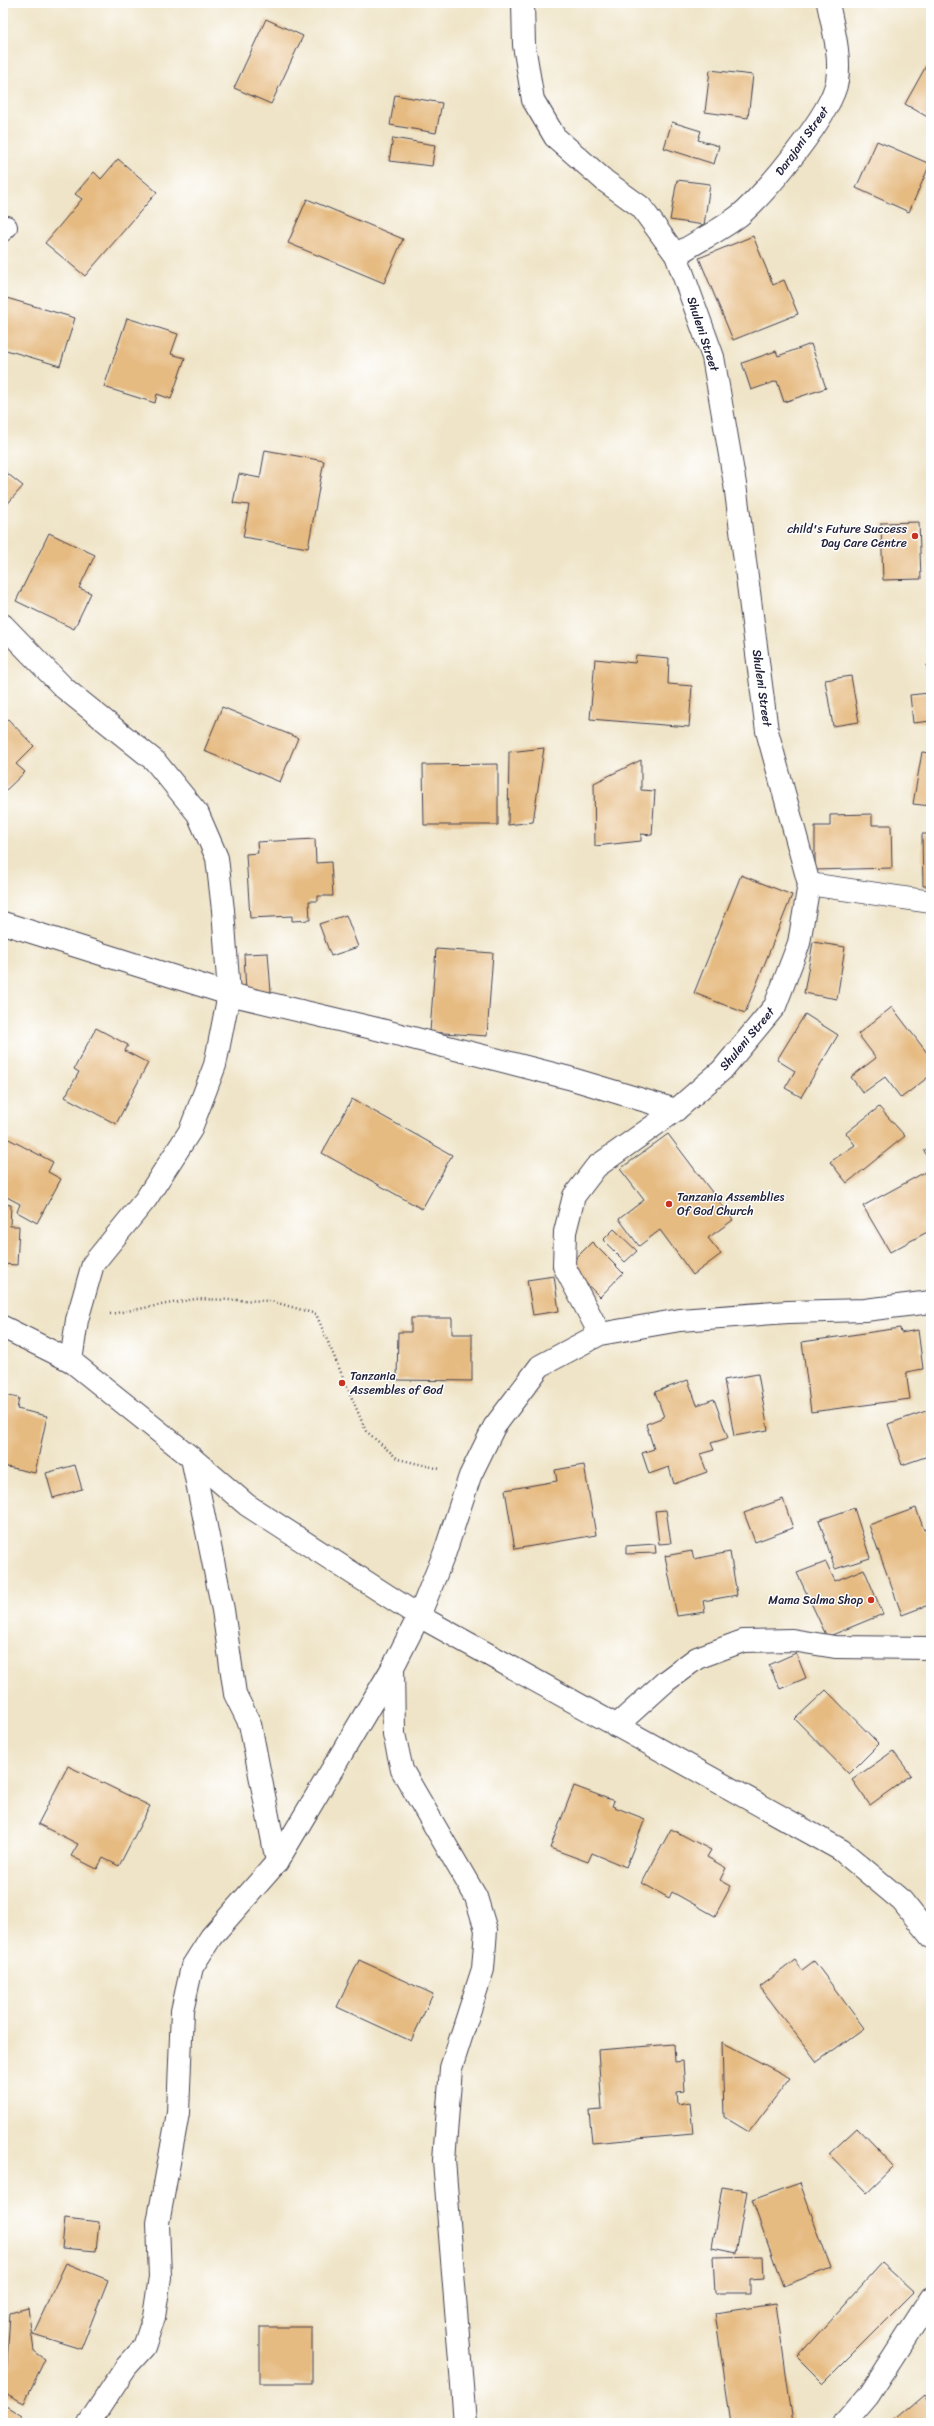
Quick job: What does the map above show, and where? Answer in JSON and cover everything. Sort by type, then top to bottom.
[{"type":"street","name":"Shuleni Street","points":[[523,3],[524,45],[533,100],[555,137],[605,181],[641,207],[676,255],[713,357],[736,484],[767,731],[808,884],[799,943],[775,1006],[722,1070],[676,1110],[596,1167],[574,1196],[565,1232],[564,1266],[600,1334]]},
{"type":"street","name":"Darajani Street","points":[[676,255],[740,215],[783,170],[829,104],[837,82],[838,56],[828,3]]},
{"type":"street","points":[[3,625],[64,688],[156,760],[198,814],[217,858],[223,910],[229,994],[215,1065],[190,1130],[146,1199],[93,1264],[77,1320],[70,1362]]},
{"type":"street","points":[[808,884],[931,902]]},
{"type":"street","points":[[3,923],[229,994],[561,1076],[676,1110]]},
{"type":"street","points":[[89,2423],[126,2367],[144,2347],[154,2317],[160,2277],[158,2223],[178,2113],[182,2011],[192,1967],[211,1937],[277,1862],[394,1667],[419,1616],[445,1552],[470,1476],[494,1427],[540,1366],[600,1334],[680,1320],[788,1312],[865,1310],[931,1302]]},
{"type":"street","points":[[3,1327],[70,1362],[192,1458],[246,1505],[419,1616],[841,1850],[902,1901],[931,1936]]},
{"type":"street","points":[[192,1458],[223,1610],[235,1694],[250,1724],[277,1862]]},
{"type":"street","points":[[616,1726],[666,1681],[697,1658],[743,1641],[792,1640],[835,1647],[931,1648]]},
{"type":"street","points":[[394,1667],[394,1734],[402,1770],[476,1897],[486,1930],[483,1969],[451,2068],[444,2160],[465,2423]]},
{"type":"street","points":[[845,2423],[868,2396],[931,2298]]},
{"type":"path","points":[[77,1320],[195,1299],[271,1301],[316,1314],[366,1431],[398,1459],[470,1476]]},
{"type":"building","points":[[266,19],[303,36],[271,104],[234,88]]},
{"type":"building","points":[[926,66],[931,69],[931,119],[905,104]]},
{"type":"building","points":[[710,70],[753,75],[748,118],[705,112]]},
{"type":"building","points":[[395,95],[442,103],[436,133],[390,125]]},
{"type":"building","points":[[672,122],[701,131],[698,140],[719,146],[714,164],[664,148]]},
{"type":"building","points":[[393,138],[435,145],[432,166],[389,161]]},
{"type":"building","points":[[877,141],[930,164],[909,212],[856,188]]},
{"type":"building","points":[[118,159],[157,192],[85,276],[45,243],[82,199],[75,194],[94,172],[101,179]]},
{"type":"building","points":[[677,180],[710,184],[704,225],[670,220]]},
{"type":"building","points":[[307,199],[403,239],[384,283],[288,243]]},
{"type":"building","points":[[753,236],[773,285],[784,280],[798,314],[733,340],[699,258]]},
{"type":"building","points":[[3,297],[75,318],[60,366],[3,349]]},
{"type":"building","points":[[127,318],[178,334],[171,354],[185,358],[171,399],[157,394],[155,403],[104,387]]},
{"type":"building","points":[[811,344],[826,388],[784,402],[777,381],[751,390],[742,363],[776,351],[778,356]]},
{"type":"building","points":[[265,450],[324,461],[308,548],[243,537],[249,505],[233,503],[239,474],[260,478]]},
{"type":"building","points":[[3,470],[23,486],[3,509]]},
{"type":"building","points":[[919,522],[921,579],[883,580],[881,523]]},
{"type":"building","points":[[49,533],[95,555],[79,588],[91,593],[74,629],[16,601]]},
{"type":"building","points":[[636,655],[669,658],[668,684],[692,686],[689,727],[590,719],[595,659],[635,663]]},
{"type":"building","points":[[931,664],[931,721],[913,723],[910,695],[929,693],[927,665]]},
{"type":"building","points":[[851,676],[859,722],[833,726],[825,680]]},
{"type":"building","points":[[222,707],[298,738],[280,782],[204,751]]},
{"type":"building","points":[[3,714],[34,746],[16,764],[25,772],[3,793]]},
{"type":"building","points":[[544,748],[533,822],[508,825],[509,752]]},
{"type":"building","points":[[922,752],[931,753],[931,806],[913,804]]},
{"type":"building","points":[[641,760],[641,790],[655,791],[652,835],[641,834],[641,841],[595,846],[594,783]]},
{"type":"building","points":[[498,764],[498,825],[424,825],[423,765]]},
{"type":"building","points":[[872,814],[872,825],[891,825],[892,868],[815,870],[815,826],[830,826],[830,815]]},
{"type":"building","points":[[922,834],[931,834],[931,886],[923,886]]},
{"type":"building","points":[[315,839],[316,863],[331,862],[333,896],[318,896],[318,901],[309,901],[310,920],[292,921],[292,916],[250,918],[246,854],[258,853],[257,842]]},
{"type":"building","points":[[741,875],[792,895],[745,1013],[694,993]]},
{"type":"building","points":[[346,915],[358,947],[331,956],[319,924]]},
{"type":"building","points":[[813,942],[845,947],[837,999],[804,993]]},
{"type":"building","points":[[436,949],[493,953],[487,1036],[430,1032]]},
{"type":"building","points":[[268,953],[271,992],[246,993],[244,954]]},
{"type":"building","points":[[892,1007],[931,1058],[931,1075],[901,1098],[885,1077],[863,1093],[851,1077],[876,1058],[858,1034]]},
{"type":"building","points":[[805,1014],[838,1035],[801,1097],[785,1088],[795,1071],[777,1060]]},
{"type":"building","points":[[96,1028],[128,1045],[125,1051],[148,1063],[116,1124],[65,1097],[79,1072],[74,1069]]},
{"type":"building","points":[[352,1099],[452,1155],[422,1209],[322,1153]]},
{"type":"building","points":[[879,1107],[905,1136],[847,1183],[830,1162],[855,1145],[846,1133]]},
{"type":"building","points":[[668,1134],[733,1220],[708,1238],[721,1254],[693,1275],[660,1230],[639,1246],[619,1219],[644,1200],[620,1169]]},
{"type":"building","points":[[3,1136],[53,1162],[48,1172],[61,1179],[37,1223],[17,1212],[20,1204],[3,1195]]},
{"type":"building","points":[[931,1145],[931,1161],[924,1151]]},
{"type":"building","points":[[927,1171],[931,1179],[931,1230],[890,1252],[863,1206]]},
{"type":"building","points":[[3,1204],[11,1205],[10,1226],[19,1226],[17,1265],[3,1264]]},
{"type":"building","points":[[614,1229],[637,1251],[625,1262],[603,1240]]},
{"type":"building","points":[[592,1242],[623,1273],[600,1297],[568,1266]]},
{"type":"building","points":[[554,1276],[559,1311],[533,1315],[527,1280]]},
{"type":"building","points":[[411,1318],[452,1318],[452,1334],[472,1334],[472,1381],[397,1380],[398,1332],[411,1332]]},
{"type":"building","points":[[900,1328],[901,1333],[918,1330],[923,1369],[906,1372],[910,1399],[811,1412],[802,1342]]},
{"type":"building","points":[[758,1374],[768,1430],[734,1436],[724,1380]]},
{"type":"building","points":[[688,1380],[697,1405],[714,1399],[728,1438],[711,1443],[714,1450],[700,1454],[707,1472],[674,1484],[669,1467],[649,1474],[642,1453],[654,1449],[646,1424],[664,1417],[655,1392]]},
{"type":"building","points":[[3,1395],[19,1398],[17,1409],[47,1416],[35,1473],[3,1466]]},
{"type":"building","points":[[929,1410],[931,1417],[931,1455],[902,1465],[888,1424]]},
{"type":"building","points":[[75,1465],[82,1489],[53,1498],[46,1473]]},
{"type":"building","points":[[584,1465],[596,1535],[515,1549],[505,1490],[557,1481],[555,1470]]},
{"type":"building","points":[[783,1499],[793,1528],[755,1542],[744,1513]]},
{"type":"building","points":[[854,1508],[870,1558],[835,1569],[819,1520]]},
{"type":"building","points":[[916,1508],[924,1530],[931,1528],[931,1604],[902,1615],[869,1525]]},
{"type":"building","points":[[666,1510],[671,1543],[659,1544],[655,1511]]},
{"type":"building","points":[[655,1544],[656,1553],[626,1554],[626,1546]]},
{"type":"building","points":[[692,1551],[694,1559],[730,1552],[737,1595],[703,1601],[705,1612],[677,1616],[665,1556]]},
{"type":"building","points":[[826,1562],[835,1581],[864,1569],[883,1614],[827,1637],[797,1573]]},
{"type":"building","points":[[796,1653],[806,1678],[780,1689],[769,1665]]},
{"type":"building","points":[[826,1690],[879,1744],[849,1774],[795,1719]]},
{"type":"building","points":[[893,1751],[911,1775],[870,1805],[852,1780]]},
{"type":"building","points":[[68,1766],[150,1806],[119,1866],[103,1858],[97,1869],[71,1856],[78,1844],[38,1824]]},
{"type":"building","points":[[574,1786],[614,1801],[612,1806],[645,1819],[626,1867],[592,1853],[588,1862],[550,1848]]},
{"type":"building","points":[[671,1829],[711,1850],[707,1857],[726,1868],[720,1880],[731,1886],[715,1916],[672,1892],[669,1898],[642,1883]]},
{"type":"building","points":[[359,1960],[433,1994],[411,2041],[337,2007]]},
{"type":"building","points":[[795,1960],[802,1970],[814,1961],[864,2028],[817,2062],[760,1987]]},
{"type":"building","points":[[722,2042],[790,2078],[749,2132],[724,2117]]},
{"type":"building","points":[[674,2044],[675,2062],[683,2061],[685,2091],[677,2092],[678,2104],[690,2102],[693,2134],[592,2143],[589,2111],[602,2110],[598,2050]]},
{"type":"building","points":[[857,2128],[894,2167],[867,2193],[829,2154]]},
{"type":"building","points":[[800,2183],[831,2268],[783,2286],[752,2200]]},
{"type":"building","points":[[722,2187],[747,2191],[736,2253],[712,2248]]},
{"type":"building","points":[[65,2218],[99,2222],[96,2251],[62,2248]]},
{"type":"building","points":[[763,2256],[764,2279],[750,2280],[750,2293],[715,2293],[713,2257]]},
{"type":"building","points":[[66,2263],[108,2280],[81,2349],[33,2334]]},
{"type":"building","points":[[882,2263],[914,2292],[823,2383],[797,2357]]},
{"type":"building","points":[[776,2304],[793,2423],[731,2423],[715,2313]]},
{"type":"building","points":[[28,2308],[34,2351],[45,2359],[24,2403],[5,2393],[10,2313]]},
{"type":"building","points":[[260,2327],[312,2327],[312,2383],[260,2383]]},
{"type":"building","points":[[925,2395],[931,2403],[931,2423],[892,2423]]},
{"type":"building","points":[[6,2406],[22,2416],[19,2421],[23,2423],[3,2423],[3,2411]]},
{"type":"place","name":"child's Future Success Day Care Centre","points":[[915,536]]},
{"type":"place","name":"Tanzania Assemblies Of God Church","points":[[669,1204]]},
{"type":"place","name":"Tanzania Assembles of God","points":[[342,1383]]},
{"type":"place","name":"Mama Salma Shop","points":[[871,1600]]}]
